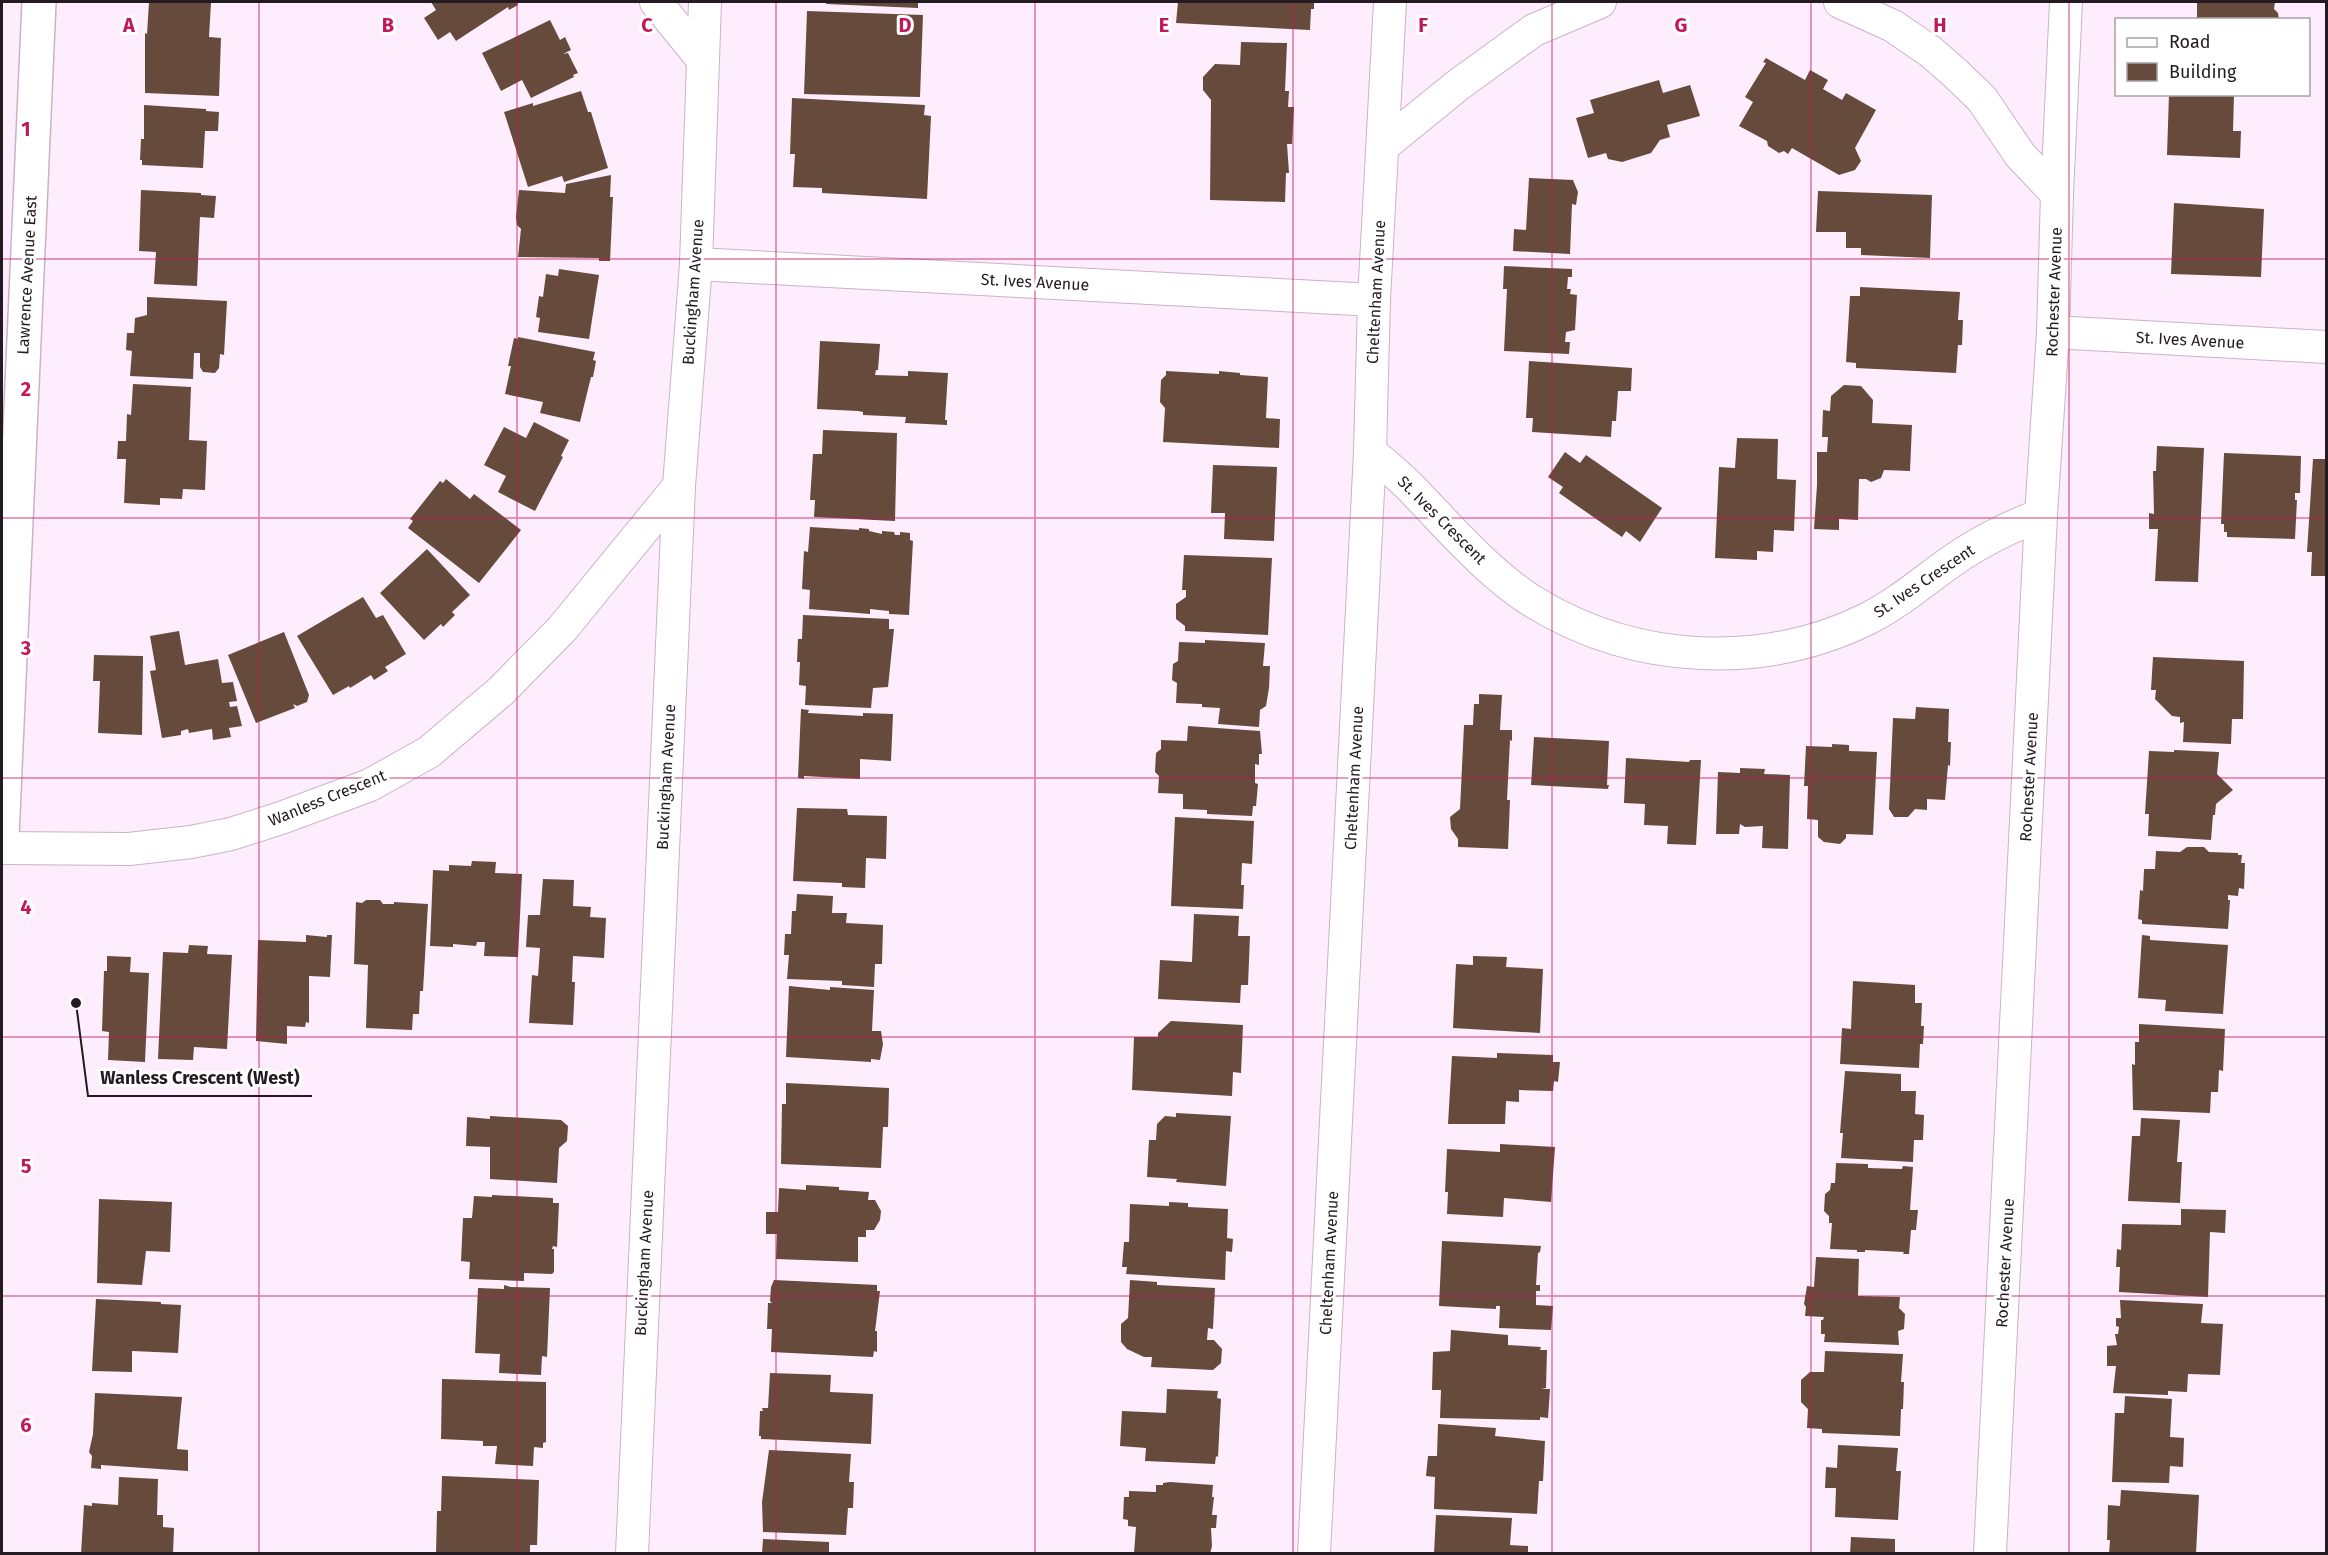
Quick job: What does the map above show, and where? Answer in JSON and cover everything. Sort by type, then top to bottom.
[{"type":"main road","name":"Lawrence Avenue East","points":[[2,837],[39,2]]},
{"type":"street","points":[[656,2],[702,59]]},
{"type":"street","name":"Buckingham Avenue","points":[[632,1554],[679,486],[696,264],[705,2]]},
{"type":"street","name":"Cheltenham Avenue","points":[[1314,1554],[1370,452],[1374,300],[1390,2]]},
{"type":"street","points":[[1383,146],[1458,85],[1534,30],[1600,2]]},
{"type":"street","points":[[1840,2],[1893,26],[1931,52],[1955,73],[1982,99],[2020,155],[2057,194]]},
{"type":"street","name":"Rochester Avenue","points":[[1990,1554],[2041,514],[2053,332],[2066,2]]},
{"type":"street","name":"St. Ives Avenue","points":[[696,264],[1374,300]]},
{"type":"street","name":"St. Ives Avenue","points":[[2053,332],[2326,346]]},
{"type":"street","name":"St. Ives Crescent","points":[[1370,452],[1409,486],[1486,565],[1536,604],[1611,639],[1647,647],[1688,652],[1725,654],[1764,651],[1840,631],[1892,606],[1972,548],[2010,526],[2041,514]]},
{"type":"street","name":"Wanless Crescent","points":[[2,848],[129,849],[191,842],[231,834],[370,785],[429,752],[501,691],[562,629],[679,486]]},
{"type":"building","points":[[149,2],[211,3],[209,37],[221,38],[219,96],[145,93],[145,33],[147,34]]},
{"type":"building","points":[[431,2],[517,2],[518,5],[509,10],[508,7],[456,41],[450,32],[438,40],[424,18],[436,10]]},
{"type":"building","points":[[826,2],[918,2],[918,8],[826,4]]},
{"type":"building","points":[[1178,2],[1314,2],[1314,9],[1311,9],[1310,30],[1176,23]]},
{"type":"building","points":[[2197,2],[2275,2],[2274,9],[2279,18],[2197,18]]},
{"type":"building","points":[[807,11],[923,15],[920,97],[804,94]]},
{"type":"building","points":[[550,20],[560,40],[565,37],[571,50],[563,54],[568,53],[578,73],[531,98],[522,80],[501,91],[482,53]]},
{"type":"building","points":[[1241,42],[1287,43],[1285,91],[1289,91],[1288,107],[1294,107],[1292,144],[1287,144],[1289,173],[1286,173],[1285,202],[1210,200],[1211,100],[1203,90],[1203,77],[1215,64],[1240,65]]},
{"type":"building","points":[[1766,58],[1805,80],[1810,70],[1828,80],[1823,89],[1842,100],[1846,93],[1876,110],[1855,148],[1861,161],[1855,170],[1839,175],[1792,148],[1788,154],[1784,151],[1779,153],[1768,146],[1767,141],[1739,126],[1753,102],[1745,97],[1766,63],[1763,62]]},
{"type":"building","points":[[1659,80],[1663,93],[1690,85],[1700,116],[1667,125],[1670,137],[1660,140],[1651,153],[1622,162],[1608,159],[1606,153],[1588,158],[1576,118],[1594,113],[1590,100]]},
{"type":"building","points":[[581,91],[588,112],[591,112],[608,168],[564,182],[562,176],[528,187],[504,112],[533,103],[533,106]]},
{"type":"building","points":[[2169,96],[2234,96],[2233,131],[2241,131],[2240,158],[2167,155]]},
{"type":"building","points":[[792,98],[925,105],[924,115],[931,116],[927,199],[822,193],[822,188],[793,187],[795,154],[790,154]]},
{"type":"building","points":[[144,105],[219,112],[218,131],[205,131],[203,168],[142,165],[142,160],[140,160],[141,139],[144,139]]},
{"type":"building","points":[[611,175],[610,197],[613,197],[610,261],[599,261],[599,258],[518,257],[521,229],[517,225],[516,217],[519,190],[565,193],[566,184]]},
{"type":"building","points":[[1529,178],[1573,180],[1578,192],[1576,205],[1572,204],[1570,254],[1513,251],[1514,229],[1526,230]]},
{"type":"building","points":[[141,190],[216,196],[214,218],[200,217],[197,286],[154,284],[156,252],[139,251]]},
{"type":"building","points":[[1818,191],[1932,195],[1930,258],[1861,255],[1861,248],[1846,248],[1846,232],[1816,232]]},
{"type":"building","points":[[2174,203],[2264,209],[2261,277],[2171,274]]},
{"type":"building","points":[[1504,266],[1572,269],[1572,277],[1568,277],[1567,289],[1571,289],[1570,294],[1577,295],[1575,330],[1566,332],[1565,342],[1570,342],[1569,354],[1504,351],[1507,289],[1503,289]]},
{"type":"building","points":[[559,269],[599,275],[589,339],[538,332],[540,318],[536,317],[539,296],[543,297],[546,274],[558,276]]},
{"type":"building","points":[[1860,287],[1960,292],[1958,320],[1963,320],[1962,345],[1958,345],[1956,373],[1856,368],[1856,363],[1846,362],[1850,296],[1860,296]]},
{"type":"building","points":[[147,297],[227,301],[224,355],[220,354],[219,368],[215,373],[203,372],[200,367],[200,353],[194,353],[193,379],[130,376],[132,351],[126,350],[127,333],[134,333],[135,318],[147,315]]},
{"type":"building","points":[[518,337],[595,352],[593,377],[591,377],[580,422],[540,413],[543,402],[505,394],[514,338],[518,339]]},
{"type":"building","points":[[820,341],[880,344],[878,370],[875,375],[908,376],[908,371],[948,373],[945,420],[947,420],[947,425],[905,423],[906,417],[863,415],[863,412],[858,411],[817,409]]},
{"type":"building","points":[[1529,361],[1632,368],[1631,391],[1618,391],[1616,421],[1612,421],[1611,437],[1532,432],[1533,418],[1526,418]]},
{"type":"building","points":[[1166,371],[1219,374],[1219,371],[1268,377],[1266,418],[1280,419],[1279,448],[1163,442],[1165,408],[1160,402],[1161,380],[1166,375]]},
{"type":"building","points":[[133,384],[191,387],[189,440],[207,441],[205,490],[183,489],[182,499],[160,498],[160,505],[124,503],[126,459],[117,459],[118,441],[126,441],[127,414],[131,415]]},
{"type":"building","points":[[1844,385],[1861,386],[1873,400],[1872,423],[1912,425],[1910,471],[1884,470],[1881,478],[1871,482],[1859,479],[1858,520],[1839,519],[1839,530],[1814,529],[1817,452],[1827,452],[1828,437],[1822,437],[1823,410],[1830,411],[1831,396]]},
{"type":"building","points":[[534,422],[569,440],[561,456],[563,457],[535,511],[498,492],[506,476],[484,465],[504,427],[526,438]]},
{"type":"building","points":[[823,430],[897,433],[895,521],[814,517],[815,500],[810,500],[813,454],[822,454]]},
{"type":"building","points":[[1737,438],[1778,439],[1777,479],[1796,480],[1794,531],[1774,530],[1773,552],[1757,551],[1757,560],[1715,558],[1719,467],[1735,468]]},
{"type":"building","points":[[2157,446],[2204,448],[2198,582],[2155,581],[2158,529],[2149,529],[2149,513],[2154,514],[2153,471],[2156,471]]},
{"type":"building","points":[[1565,452],[1580,463],[1586,455],[1662,508],[1640,542],[1626,531],[1622,537],[1559,493],[1563,487],[1548,477]]},
{"type":"building","points":[[2224,453],[2301,456],[2300,493],[2295,493],[2295,500],[2297,500],[2295,539],[2227,537],[2224,524],[2221,524]]},
{"type":"building","points":[[2313,459],[2326,459],[2326,576],[2311,576],[2312,552],[2307,552]]},
{"type":"building","points":[[1213,465],[1277,467],[1274,541],[1224,539],[1225,513],[1211,513]]},
{"type":"building","points":[[446,479],[470,499],[474,494],[521,530],[479,583],[408,528],[413,521],[410,519],[440,481],[443,483]]},
{"type":"building","points":[[810,527],[859,530],[859,528],[882,534],[882,531],[894,532],[895,535],[900,535],[900,532],[910,533],[910,540],[913,541],[909,615],[889,614],[889,611],[870,609],[870,614],[809,609],[810,590],[802,589],[804,551],[808,552]]},
{"type":"building","points":[[427,549],[470,595],[452,612],[455,615],[443,627],[441,624],[424,640],[380,593]]},
{"type":"building","points":[[1184,555],[1272,558],[1268,635],[1185,631],[1185,626],[1176,619],[1176,604],[1186,597],[1186,590],[1182,590]]},
{"type":"building","points":[[363,597],[376,618],[383,615],[406,654],[385,667],[388,671],[374,680],[371,675],[333,695],[297,636]]},
{"type":"building","points":[[803,615],[889,619],[889,629],[894,629],[888,687],[873,688],[871,708],[805,705],[806,686],[799,685],[800,662],[797,662],[798,639],[802,639]]},
{"type":"building","points":[[179,631],[185,665],[218,659],[222,683],[233,682],[237,701],[229,702],[230,707],[237,706],[242,726],[229,728],[231,737],[213,740],[212,729],[189,733],[188,729],[181,731],[181,735],[162,738],[150,671],[156,670],[150,636]]},
{"type":"building","points":[[284,632],[309,695],[307,702],[297,706],[293,704],[295,708],[256,723],[228,655]]},
{"type":"building","points":[[1205,640],[1265,643],[1263,666],[1270,666],[1269,688],[1266,706],[1260,710],[1259,727],[1218,724],[1220,708],[1202,707],[1202,704],[1176,703],[1177,683],[1172,680],[1173,664],[1178,661],[1179,642],[1205,643]]},
{"type":"building","points":[[94,655],[143,656],[142,735],[98,733],[100,681],[93,681]]},
{"type":"building","points":[[2153,657],[2244,661],[2243,719],[2232,719],[2231,744],[2183,742],[2184,722],[2180,723],[2180,717],[2172,716],[2155,699],[2156,690],[2151,690]]},
{"type":"building","points":[[1479,694],[1502,695],[1500,730],[1512,730],[1507,800],[1510,800],[1508,849],[1458,847],[1458,839],[1451,829],[1450,817],[1460,809],[1464,725],[1473,725],[1474,704],[1479,704]]},
{"type":"building","points":[[1916,707],[1949,709],[1950,766],[1948,765],[1945,800],[1927,799],[1927,810],[1915,809],[1908,817],[1894,817],[1889,809],[1893,718],[1915,719]]},
{"type":"building","points":[[801,709],[809,710],[808,713],[863,716],[863,713],[893,714],[891,761],[860,759],[860,779],[804,776],[804,779],[798,778]]},
{"type":"building","points":[[1188,726],[1260,731],[1262,754],[1259,754],[1259,765],[1255,764],[1255,783],[1258,784],[1256,806],[1253,806],[1252,816],[1207,814],[1207,810],[1183,809],[1183,794],[1158,793],[1159,776],[1155,772],[1156,753],[1161,749],[1161,740],[1187,741]]},
{"type":"building","points":[[1534,737],[1609,741],[1608,789],[1531,785]]},
{"type":"building","points":[[1832,744],[1849,745],[1849,751],[1877,752],[1873,835],[1846,834],[1846,838],[1840,844],[1824,842],[1818,837],[1818,820],[1807,819],[1808,786],[1804,786],[1806,746],[1832,747]]},
{"type":"building","points":[[2174,750],[2219,752],[2217,774],[2233,790],[2216,804],[2211,840],[2148,836],[2149,814],[2145,814],[2149,751],[2174,752]]},
{"type":"building","points":[[1626,758],[1689,762],[1690,760],[1701,760],[1696,845],[1667,844],[1668,826],[1644,825],[1645,804],[1624,803]]},
{"type":"building","points":[[1740,768],[1765,769],[1764,774],[1790,775],[1788,849],[1762,848],[1763,826],[1745,827],[1740,824],[1739,834],[1716,834],[1718,772],[1740,773]]},
{"type":"building","points":[[797,808],[847,809],[848,815],[887,816],[886,859],[866,858],[865,888],[842,887],[842,883],[793,881]]},
{"type":"building","points":[[1175,817],[1254,821],[1252,864],[1242,863],[1243,909],[1171,906]]},
{"type":"building","points":[[2187,847],[2204,847],[2209,852],[2242,855],[2241,863],[2245,863],[2244,889],[2239,888],[2238,896],[2228,895],[2228,900],[2230,900],[2228,929],[2142,924],[2142,920],[2138,919],[2144,869],[2155,869],[2156,851],[2180,852]]},
{"type":"building","points":[[472,861],[496,862],[495,873],[522,874],[518,957],[484,956],[485,942],[477,942],[476,946],[453,944],[453,947],[430,946],[433,870],[449,871],[449,865],[471,866]]},
{"type":"building","points":[[543,879],[574,880],[573,906],[591,907],[590,917],[606,918],[604,958],[573,956],[572,982],[575,982],[573,1025],[529,1023],[532,975],[538,976],[540,948],[526,947],[528,915],[540,915]]},
{"type":"building","points":[[797,894],[833,896],[832,913],[847,913],[846,923],[883,925],[882,964],[875,964],[874,987],[842,985],[842,981],[787,979],[789,955],[784,955],[785,934],[791,934],[792,911],[796,911]]},
{"type":"building","points":[[366,900],[380,900],[383,904],[394,904],[394,902],[428,904],[423,991],[420,991],[419,1014],[413,1014],[412,1030],[366,1028],[368,965],[354,964],[356,902],[362,903]]},
{"type":"building","points":[[1194,914],[1239,916],[1238,936],[1250,936],[1248,985],[1241,985],[1240,1003],[1158,999],[1160,960],[1192,962]]},
{"type":"building","points":[[306,935],[327,937],[327,935],[332,935],[330,977],[309,976],[309,1023],[306,1022],[305,1027],[287,1026],[287,1044],[256,1041],[258,940],[306,942]]},
{"type":"building","points":[[2142,935],[2150,936],[2150,940],[2228,945],[2223,1014],[2165,1011],[2166,1000],[2138,998]]},
{"type":"building","points":[[189,945],[208,946],[207,954],[232,955],[227,1049],[194,1047],[193,1060],[158,1059],[163,952],[188,953]]},
{"type":"building","points":[[107,956],[131,957],[130,972],[149,973],[145,1062],[108,1060],[109,1032],[102,1031],[104,971],[107,971]]},
{"type":"building","points":[[1473,956],[1507,957],[1506,967],[1543,969],[1540,1033],[1453,1028],[1456,964],[1473,965]]},
{"type":"building","points":[[1853,981],[1915,985],[1915,1003],[1922,1003],[1921,1026],[1924,1026],[1923,1044],[1920,1044],[1919,1068],[1840,1064],[1842,1028],[1851,1029]]},
{"type":"building","points":[[789,986],[830,990],[830,987],[874,990],[872,1031],[881,1031],[883,1044],[880,1060],[871,1059],[871,1062],[786,1057]]},
{"type":"building","points":[[1171,1021],[1243,1025],[1241,1073],[1233,1072],[1232,1096],[1132,1090],[1134,1037],[1158,1037],[1158,1033]]},
{"type":"building","points":[[2139,1024],[2225,1029],[2223,1071],[2219,1070],[2218,1092],[2211,1092],[2210,1113],[2133,1110],[2132,1064],[2135,1065],[2135,1042],[2139,1042]]},
{"type":"building","points":[[1497,1053],[1553,1055],[1553,1062],[1560,1062],[1558,1082],[1554,1081],[1553,1091],[1519,1090],[1519,1102],[1506,1101],[1505,1124],[1448,1124],[1452,1056],[1497,1058]]},
{"type":"building","points":[[1845,1071],[1901,1074],[1901,1091],[1916,1091],[1915,1114],[1924,1115],[1923,1140],[1914,1140],[1913,1162],[1841,1158],[1843,1133],[1840,1133]]},
{"type":"building","points":[[786,1083],[889,1088],[888,1127],[883,1127],[881,1168],[781,1164],[782,1104],[786,1104]]},
{"type":"building","points":[[1176,1113],[1231,1116],[1226,1186],[1147,1177],[1149,1140],[1156,1140],[1157,1124],[1165,1116],[1176,1117]]},
{"type":"building","points":[[490,1116],[561,1120],[568,1126],[567,1141],[559,1148],[557,1183],[490,1179],[490,1147],[466,1146],[467,1117],[490,1119]]},
{"type":"building","points":[[2141,1118],[2180,1120],[2177,1162],[2182,1162],[2180,1203],[2128,1201],[2132,1136],[2140,1136]]},
{"type":"building","points":[[1500,1144],[1555,1147],[1551,1202],[1504,1198],[1503,1217],[1447,1214],[1448,1192],[1445,1192],[1447,1149],[1500,1152]]},
{"type":"building","points":[[1836,1163],[1868,1164],[1868,1168],[1913,1167],[1910,1210],[1918,1210],[1916,1230],[1911,1230],[1909,1254],[1830,1249],[1832,1223],[1829,1223],[1829,1216],[1824,1211],[1825,1194],[1830,1190],[1831,1183],[1835,1183]]},
{"type":"building","points":[[806,1185],[869,1192],[868,1200],[875,1200],[881,1211],[880,1220],[874,1230],[866,1230],[866,1237],[858,1237],[858,1262],[776,1259],[777,1234],[766,1234],[766,1212],[778,1212],[779,1188],[806,1190]]},
{"type":"building","points":[[492,1195],[553,1198],[553,1203],[559,1203],[557,1247],[553,1246],[552,1249],[554,1249],[554,1272],[552,1274],[524,1273],[524,1281],[469,1279],[470,1262],[461,1261],[463,1218],[472,1218],[474,1196],[492,1197]]},
{"type":"building","points":[[99,1199],[172,1202],[170,1252],[146,1251],[142,1285],[97,1283]]},
{"type":"building","points":[[1169,1202],[1188,1203],[1188,1207],[1228,1209],[1227,1238],[1233,1239],[1232,1252],[1226,1251],[1225,1280],[1126,1274],[1127,1267],[1122,1267],[1124,1242],[1129,1242],[1130,1204],[1169,1206]]},
{"type":"building","points":[[2181,1209],[2226,1210],[2225,1233],[2210,1232],[2208,1297],[2119,1292],[2120,1267],[2116,1267],[2117,1249],[2121,1250],[2122,1224],[2181,1225]]},
{"type":"building","points":[[1442,1241],[1541,1246],[1538,1253],[1536,1285],[1540,1285],[1540,1291],[1536,1291],[1536,1305],[1553,1306],[1551,1330],[1499,1328],[1500,1306],[1496,1306],[1496,1309],[1439,1306]]},
{"type":"building","points":[[1816,1257],[1859,1259],[1858,1296],[1900,1297],[1899,1308],[1905,1314],[1904,1329],[1898,1331],[1899,1345],[1824,1342],[1825,1334],[1821,1334],[1821,1320],[1824,1317],[1805,1316],[1807,1286],[1814,1287]]},
{"type":"building","points":[[774,1280],[877,1285],[877,1291],[880,1291],[875,1331],[877,1331],[877,1352],[874,1351],[873,1357],[771,1352],[772,1329],[767,1329],[768,1303],[772,1303],[770,1301],[771,1287]]},
{"type":"building","points":[[1130,1280],[1157,1282],[1157,1285],[1215,1288],[1213,1329],[1208,1328],[1207,1340],[1214,1340],[1222,1349],[1221,1363],[1213,1370],[1151,1367],[1152,1357],[1144,1357],[1127,1349],[1121,1342],[1121,1324],[1128,1318]]},
{"type":"building","points":[[504,1285],[550,1288],[547,1357],[542,1356],[541,1375],[499,1373],[500,1354],[475,1353],[478,1288],[504,1289]]},
{"type":"building","points":[[96,1299],[181,1305],[178,1353],[132,1351],[132,1372],[92,1371]]},
{"type":"building","points":[[2120,1300],[2203,1304],[2201,1323],[2223,1324],[2220,1375],[2188,1374],[2187,1392],[2168,1391],[2168,1395],[2113,1393],[2116,1366],[2107,1366],[2107,1346],[2117,1345],[2115,1334],[2118,1334],[2119,1327],[2116,1326],[2116,1318],[2121,1318]]},
{"type":"building","points":[[1451,1330],[1508,1335],[1508,1345],[1541,1347],[1540,1350],[1547,1350],[1546,1388],[1541,1389],[1550,1389],[1548,1418],[1540,1417],[1540,1420],[1440,1418],[1441,1390],[1432,1390],[1433,1352],[1450,1351]]},
{"type":"building","points":[[1825,1351],[1903,1354],[1901,1382],[1904,1382],[1900,1436],[1822,1433],[1822,1429],[1807,1428],[1808,1409],[1801,1402],[1801,1380],[1810,1372],[1824,1372]]},
{"type":"building","points":[[770,1373],[831,1375],[830,1392],[873,1394],[871,1444],[761,1439],[759,1436],[760,1411],[763,1411],[762,1408],[768,1408]]},
{"type":"building","points":[[442,1379],[546,1382],[546,1442],[543,1443],[543,1448],[534,1447],[533,1466],[495,1464],[497,1446],[483,1446],[483,1441],[441,1439]]},
{"type":"building","points":[[1167,1389],[1218,1391],[1217,1398],[1221,1399],[1218,1457],[1216,1456],[1215,1464],[1145,1461],[1146,1448],[1120,1446],[1122,1411],[1166,1413]]},
{"type":"building","points":[[95,1393],[182,1397],[177,1449],[188,1450],[188,1471],[101,1465],[101,1469],[91,1468],[92,1456],[89,1452],[93,1434]]},
{"type":"building","points":[[2125,1396],[2172,1399],[2170,1437],[2184,1438],[2183,1467],[2170,1466],[2169,1483],[2112,1482],[2115,1413],[2124,1413]]},
{"type":"building","points":[[1438,1424],[1496,1428],[1495,1436],[1545,1441],[1543,1481],[1539,1481],[1537,1514],[1434,1509],[1435,1477],[1426,1476],[1428,1456],[1437,1456]]},
{"type":"building","points":[[1838,1445],[1898,1448],[1896,1471],[1901,1471],[1898,1520],[1835,1517],[1836,1488],[1825,1488],[1826,1467],[1837,1468]]},
{"type":"building","points":[[769,1450],[851,1454],[849,1482],[854,1482],[853,1508],[848,1508],[846,1535],[763,1532],[762,1502]]},
{"type":"building","points":[[442,1476],[539,1480],[537,1545],[530,1545],[530,1554],[436,1554],[437,1511],[441,1511]]},
{"type":"building","points":[[119,1477],[158,1479],[157,1515],[163,1515],[163,1527],[174,1528],[173,1554],[81,1554],[84,1505],[92,1506],[92,1503],[118,1505]]},
{"type":"building","points":[[1170,1482],[1213,1485],[1212,1515],[1217,1515],[1216,1528],[1211,1528],[1210,1554],[1134,1553],[1136,1527],[1128,1526],[1128,1520],[1123,1519],[1124,1497],[1129,1497],[1129,1491],[1156,1492],[1156,1485]]},
{"type":"building","points":[[2121,1490],[2199,1495],[2196,1554],[2109,1554],[2108,1505],[2120,1506]]},
{"type":"building","points":[[1436,1515],[1512,1518],[1510,1545],[1528,1546],[1528,1554],[1434,1554]]},
{"type":"building","points":[[1851,1537],[1895,1539],[1895,1554],[1850,1554]]},
{"type":"building","points":[[763,1539],[829,1542],[829,1554],[762,1554]]},
{"type":"place","name":"Wanless Crescent (West)","points":[[76,1003]]}]
